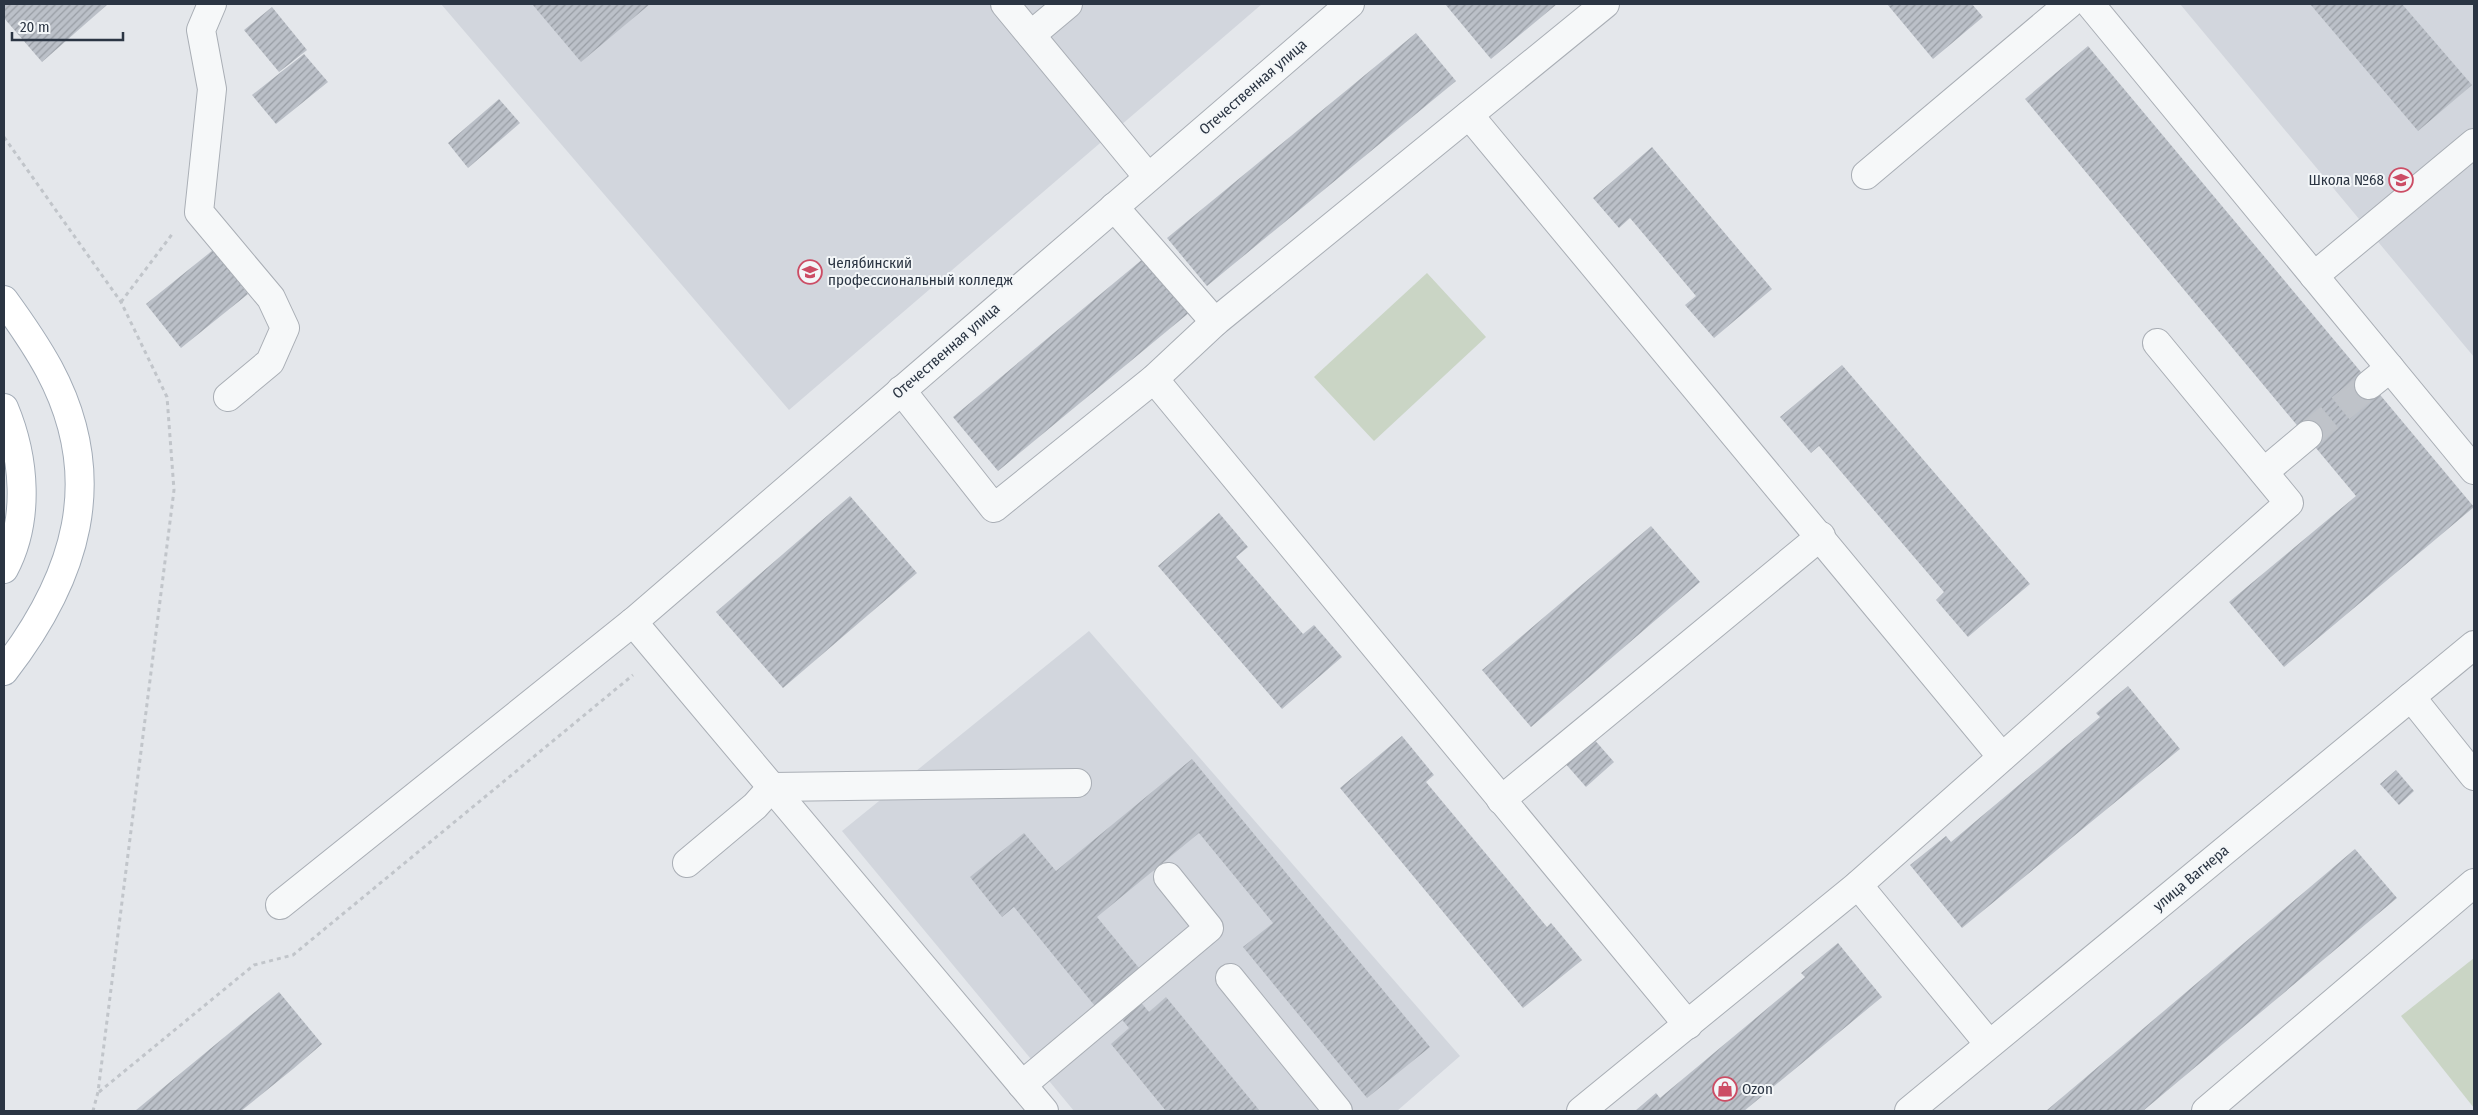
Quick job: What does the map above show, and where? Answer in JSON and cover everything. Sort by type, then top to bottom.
[{"type":"main road","points":[[4,300],[29,335],[50,370],[67,413],[77,451],[80,492],[77,526],[58,586],[38,623],[4,671]]},
{"type":"main road","points":[[4,408],[12,426],[21,474],[21,516],[16,540],[4,569]]},
{"type":"street","points":[[212,4],[201,30],[212,89],[199,212],[272,298],[285,328],[270,362],[228,397]]},
{"type":"street","points":[[1005,4],[1148,177]]},
{"type":"street","points":[[1031,35],[1068,4]]},
{"type":"street","name":"Отечественная улица","points":[[280,905],[633,622],[1350,4]]},
{"type":"street","points":[[901,390],[994,508],[1154,379],[1215,322],[1605,4]]},
{"type":"street","points":[[1866,175],[2069,4]]},
{"type":"street","points":[[2090,4],[2474,470]]},
{"type":"street","points":[[1469,115],[1821,536],[2002,757]]},
{"type":"street","points":[[2314,276],[2474,142]]},
{"type":"street","points":[[1114,206],[1215,322]]},
{"type":"street","points":[[1581,1111],[1858,885],[2289,503],[2157,343]]},
{"type":"street","points":[[2369,385],[2390,368]]},
{"type":"street","points":[[1154,379],[1688,1024]]},
{"type":"street","points":[[2264,472],[2308,435]]},
{"type":"street","points":[[1502,800],[1821,536]]},
{"type":"street","points":[[633,622],[1044,1111]]},
{"type":"street","name":"улица Вагнера","points":[[1909,1111],[2474,645]]},
{"type":"street","points":[[2411,697],[2474,776]]},
{"type":"street","points":[[687,863],[755,806],[772,787],[1077,783]]},
{"type":"street","points":[[1022,1084],[1209,928],[1168,876]]},
{"type":"street","points":[[2206,1111],[2474,883]]},
{"type":"street","points":[[1858,885],[1989,1044]]},
{"type":"street","points":[[1230,978],[1338,1111]]},
{"type":"path","points":[[4,137],[121,302],[167,397],[174,490],[98,1092],[93,1111]]},
{"type":"path","points":[[121,302],[174,232]]},
{"type":"path","points":[[98,1092],[254,965],[292,956],[660,653]]},
{"type":"shaded area","name":"Челябинский профессиональный колледж","points":[[441,4],[1262,4],[789,410]]},
{"type":"shaded area","name":"Школа №68","points":[[2180,4],[2474,4],[2474,357]]},
{"type":"shaded area","points":[[1089,631],[1460,1056],[1397,1111],[1074,1111],[842,831]]},
{"type":"green space","points":[[1427,273],[1486,337],[1374,441],[1314,377]]},
{"type":"green space","points":[[2474,958],[2474,1108],[2401,1016]]},
{"type":"building","points":[[4,4],[108,4],[42,62],[4,18]]},
{"type":"building","points":[[532,4],[650,4],[581,62]]},
{"type":"building","points":[[1445,4],[1557,4],[1491,59]]},
{"type":"building","points":[[1887,4],[1972,4],[1983,17],[1933,59]]},
{"type":"building","points":[[2310,4],[2402,4],[2472,85],[2418,131]]},
{"type":"building","points":[[272,7],[307,50],[279,72],[244,30]]},
{"type":"building","points":[[1416,33],[1456,81],[1207,286],[1167,238]]},
{"type":"building","points":[[2088,46],[2474,507],[2284,667],[2229,602],[2356,496],[2025,99]]},
{"type":"building","points":[[304,54],[328,82],[276,124],[252,95]]},
{"type":"building","points":[[499,99],[520,123],[468,168],[448,143]]},
{"type":"building","points":[[1652,147],[1772,289],[1714,338],[1685,305],[1696,296],[1630,218],[1619,228],[1593,198]]},
{"type":"building","points":[[213,250],[248,294],[181,348],[146,304]]},
{"type":"building","points":[[1150,253],[1196,307],[998,471],[953,417]]},
{"type":"building","points":[[1842,365],[2030,584],[1968,637],[1936,600],[1944,592],[1819,446],[1811,453],[1780,417]]},
{"type":"building","points":[[850,496],[917,573],[783,688],[716,612]]},
{"type":"building","points":[[1219,513],[1248,547],[1236,557],[1303,634],[1314,625],[1342,657],[1282,709],[1158,566]]},
{"type":"building","points":[[1651,526],[1700,582],[1531,727],[1482,670]]},
{"type":"building","points":[[2128,686],[2180,749],[1962,928],[1910,865],[1946,836],[1951,842],[2100,717],[2096,713]]},
{"type":"building","points":[[1402,736],[1434,775],[1426,782],[1547,927],[1551,923],[1582,960],[1523,1008],[1340,788]]},
{"type":"building","points":[[1592,737],[1614,762],[1586,787],[1564,762]]},
{"type":"building","points":[[1192,759],[1430,1047],[1367,1098],[1243,947],[1273,923],[1199,833],[1097,917],[1144,974],[1128,987],[1149,1012],[1166,997],[1260,1111],[1166,1111],[1111,1044],[1129,1028],[1108,1003],[1099,1011],[1014,907],[1002,917],[970,877],[1024,833],[1056,871]]},
{"type":"building","points":[[2396,770],[2414,791],[2399,805],[2380,784]]},
{"type":"building","points":[[2355,849],[2397,898],[2143,1111],[2046,1111]]},
{"type":"building","points":[[1838,943],[1882,997],[1744,1111],[1635,1111],[1656,1093],[1660,1098],[1805,977],[1801,973]]},
{"type":"building","points":[[279,992],[322,1044],[293,1069],[241,1111],[135,1111]]},
{"type":"tunnel","points":[[2308,435],[2369,385]]},
{"type":"place","name":"Школа №68","points":[[2401,180]]},
{"type":"place","name":"Челябинский профессиональный колледж","points":[[810,272]]},
{"type":"place","name":"Ozon","points":[[1725,1089]]}]
